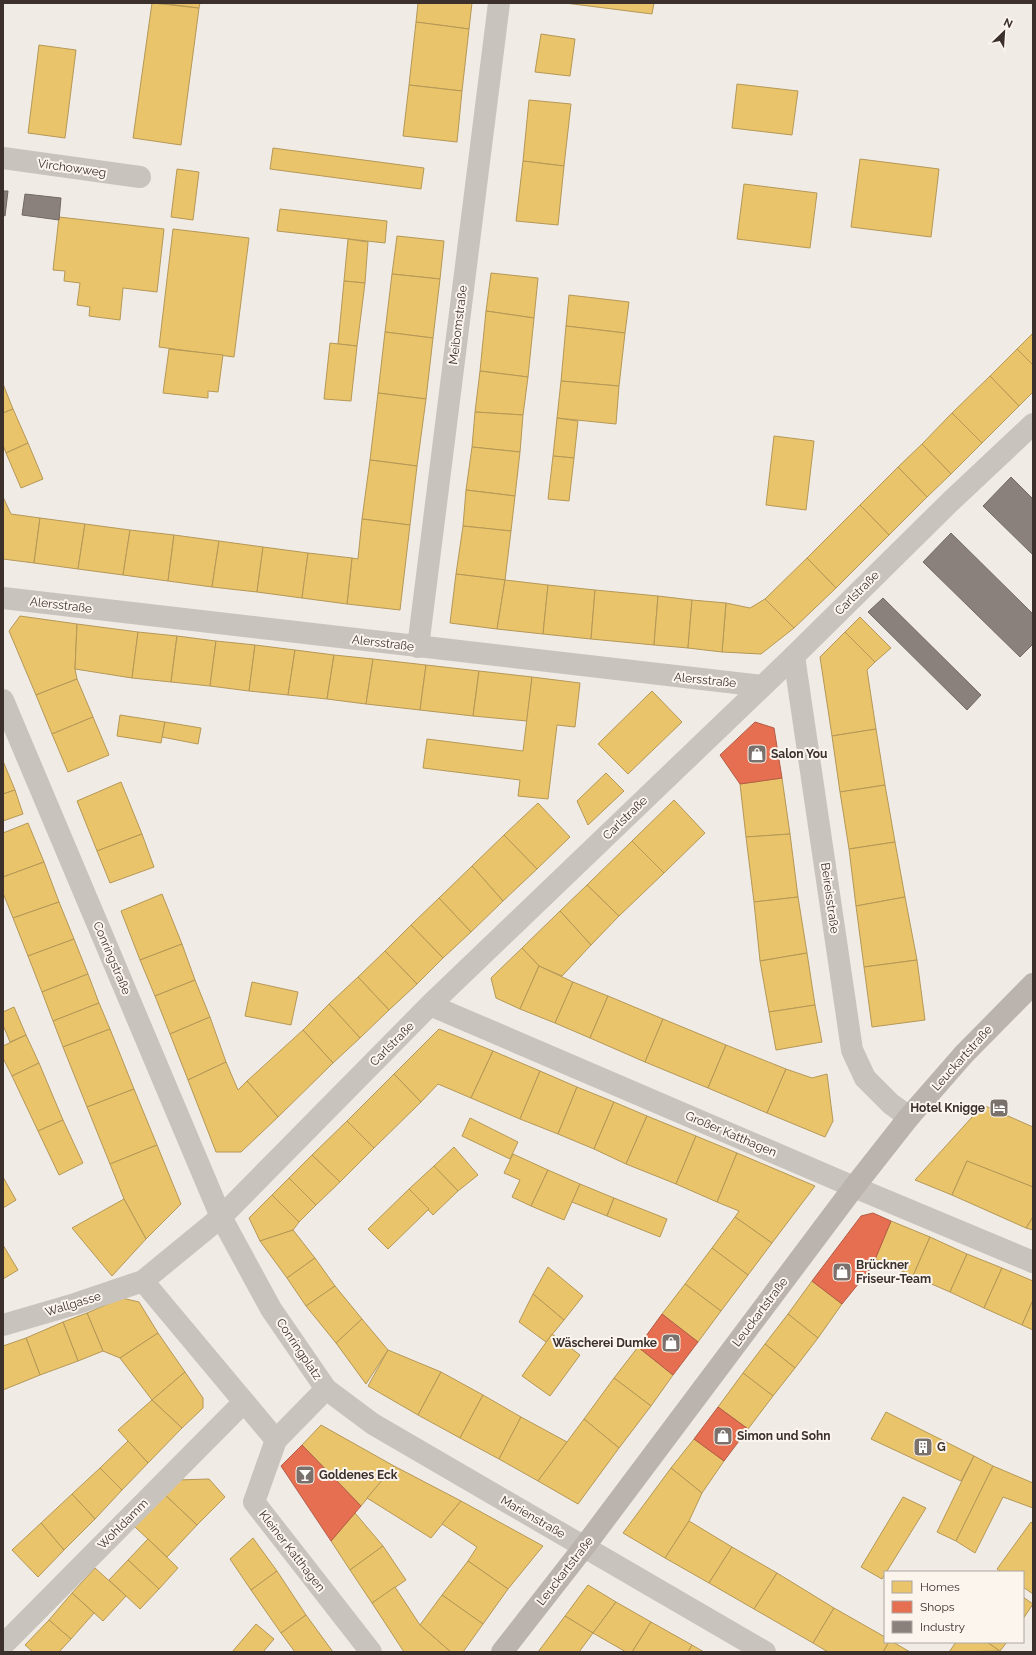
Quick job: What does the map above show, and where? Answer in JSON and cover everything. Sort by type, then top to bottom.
[{"type":"main road","name":"Leuckartstraße","points":[[502,1652],[584,1547],[909,1117],[964,1054],[1033,984]]},
{"type":"street","name":"Meibomstraße","points":[[418,647],[499,3]]},
{"type":"street","name":"Virchowweg","points":[[3,158],[140,177]]},
{"type":"street","name":"Carlstraße","points":[[221,1217],[430,1005],[794,656],[890,560],[1033,424]]},
{"type":"street","name":"Alersstraße","points":[[3,598],[762,686]]},
{"type":"street","name":"Beireisstraße","points":[[794,656],[852,1050],[865,1078],[891,1104],[909,1117]]},
{"type":"street","name":"Conringstraße","points":[[3,700],[221,1217]]},
{"type":"street","name":"Großer Katthagen","points":[[430,1005],[854,1188],[1033,1262]]},
{"type":"street","points":[[221,1217],[143,1281],[276,1440]]},
{"type":"street","name":"Conringplatz","points":[[221,1217],[271,1309],[326,1389],[276,1440]]},
{"type":"street","name":"Wallgasse","points":[[3,1325],[75,1304],[143,1281]]},
{"type":"street","name":"Marienstraße","points":[[326,1389],[372,1424],[765,1652]]},
{"type":"street","name":"Wohldamm","points":[[3,1645],[244,1402]]},
{"type":"street","name":"Kleiner Katthagen","points":[[276,1440],[254,1502],[371,1652]]},
{"type":"building: Homes","points":[[152,3],[199,8],[181,145],[133,138]]},
{"type":"building: Homes","points":[[160,3],[200,3],[199,8]]},
{"type":"building: Homes","points":[[418,3],[472,3],[469,29],[416,22]]},
{"type":"building: Homes","points":[[565,3],[654,3],[652,14]]},
{"type":"building: Homes","points":[[416,22],[469,29],[462,91],[409,85]]},
{"type":"building: Homes","points":[[541,34],[575,39],[570,76],[535,72]]},
{"type":"building: Homes","points":[[39,45],[76,50],[65,138],[28,133]]},
{"type":"building: Homes","points":[[737,84],[798,91],[792,135],[732,128]]},
{"type":"building: Homes","points":[[409,85],[462,91],[457,142],[403,136]]},
{"type":"building: Homes","points":[[529,100],[571,104],[564,166],[523,161]]},
{"type":"building: Homes","points":[[273,148],[424,168],[421,189],[270,169]]},
{"type":"building: Homes","points":[[860,159],[939,169],[931,237],[851,227]]},
{"type":"building: Homes","points":[[523,161],[564,166],[558,225],[516,221]]},
{"type":"building: Homes","points":[[177,169],[199,172],[193,220],[171,217]]},
{"type":"building: Homes","points":[[744,184],[817,193],[810,248],[737,239]]},
{"type":"building: Homes","points":[[280,209],[387,221],[385,243],[277,231]]},
{"type":"building: Homes","points":[[59,217],[164,229],[157,292],[123,288],[120,320],[89,316],[90,307],[77,305],[80,283],[64,281],[65,271],[53,270]]},
{"type":"building: Homes","points":[[173,229],[249,238],[234,357],[159,347]]},
{"type":"building: Homes","points":[[397,236],[444,241],[440,279],[392,274]]},
{"type":"building: Homes","points":[[348,239],[368,242],[365,283],[344,281]]},
{"type":"building: Homes","points":[[491,273],[538,278],[534,318],[486,311]]},
{"type":"building: Homes","points":[[392,274],[440,279],[433,338],[385,332]]},
{"type":"building: Homes","points":[[344,281],[365,283],[357,346],[338,344]]},
{"type":"building: Homes","points":[[569,295],[629,302],[625,333],[566,326]]},
{"type":"building: Homes","points":[[486,311],[534,318],[528,377],[480,371]]},
{"type":"building: Homes","points":[[566,326],[625,333],[619,386],[561,381]]},
{"type":"building: Homes","points":[[385,332],[433,338],[426,399],[378,393]]},
{"type":"building: Homes","points":[[1033,333],[1033,365],[1017,349]]},
{"type":"building: Homes","points":[[330,343],[357,346],[351,401],[324,399]]},
{"type":"building: Homes","points":[[169,349],[223,355],[218,392],[208,391],[208,398],[163,393]]},
{"type":"building: Homes","points":[[1017,349],[1033,365],[1033,392],[1019,406],[990,376]]},
{"type":"building: Homes","points":[[480,371],[528,377],[523,415],[475,412]]},
{"type":"building: Homes","points":[[990,376],[1019,406],[982,443],[952,413]]},
{"type":"building: Homes","points":[[561,381],[619,386],[616,424],[557,418]]},
{"type":"building: Homes","points":[[3,384],[13,409],[3,413]]},
{"type":"building: Homes","points":[[378,393],[426,399],[417,466],[370,460]]},
{"type":"building: Homes","points":[[13,409],[28,443],[6,453],[3,445],[3,413]]},
{"type":"building: Homes","points":[[475,412],[523,415],[520,452],[472,447]]},
{"type":"building: Homes","points":[[952,413],[982,443],[951,474],[922,444]]},
{"type":"building: Homes","points":[[557,418],[578,421],[574,458],[553,456]]},
{"type":"building: Homes","points":[[774,436],[814,441],[806,510],[766,505]]},
{"type":"building: Homes","points":[[28,443],[43,479],[21,488],[6,453]]},
{"type":"building: Homes","points":[[922,444],[951,474],[927,497],[898,467]]},
{"type":"building: Homes","points":[[472,447],[520,452],[515,496],[466,490]]},
{"type":"building: Homes","points":[[553,456],[574,458],[569,501],[548,499]]},
{"type":"building: Homes","points":[[370,460],[417,466],[410,525],[362,519]]},
{"type":"building: Homes","points":[[898,467],[927,497],[889,535],[860,505]]},
{"type":"building: Homes","points":[[466,490],[515,496],[511,531],[463,526]]},
{"type":"building: Homes","points":[[3,497],[11,514],[40,518],[34,563],[3,559]]},
{"type":"building: Homes","points":[[860,505],[889,535],[836,588],[807,558]]},
{"type":"building: Homes","points":[[40,518],[85,524],[78,569],[34,563]]},
{"type":"building: Homes","points":[[362,519],[410,525],[400,610],[347,604],[352,558],[358,559]]},
{"type":"building: Homes","points":[[85,524],[130,530],[123,575],[78,569]]},
{"type":"building: Homes","points":[[463,526],[511,531],[505,580],[456,574]]},
{"type":"building: Homes","points":[[130,530],[174,535],[168,581],[123,575]]},
{"type":"building: Homes","points":[[174,535],[219,541],[212,587],[168,581]]},
{"type":"building: Homes","points":[[219,541],[263,547],[257,592],[212,587]]},
{"type":"building: Homes","points":[[263,547],[308,553],[302,598],[257,592]]},
{"type":"building: Homes","points":[[308,553],[352,558],[347,604],[302,598]]},
{"type":"building: Homes","points":[[807,558],[836,588],[794,628],[765,599]]},
{"type":"building: Homes","points":[[456,574],[505,580],[497,629],[450,623]]},
{"type":"building: Homes","points":[[505,580],[548,585],[543,634],[497,629]]},
{"type":"building: Homes","points":[[548,585],[595,590],[591,639],[543,634]]},
{"type":"building: Homes","points":[[595,590],[658,596],[654,645],[591,639]]},
{"type":"building: Homes","points":[[658,596],[692,600],[688,648],[654,645]]},
{"type":"building: Homes","points":[[765,599],[794,628],[761,654],[722,652],[726,603],[750,608]]},
{"type":"building: Homes","points":[[692,600],[726,603],[722,652],[688,648]]},
{"type":"building: Homes","points":[[20,616],[77,624],[75,669],[77,679],[36,695],[9,631]]},
{"type":"building: Homes","points":[[860,617],[891,648],[875,662],[845,632]]},
{"type":"building: Homes","points":[[77,624],[138,632],[132,678],[75,669]]},
{"type":"building: Homes","points":[[138,632],[177,636],[171,682],[132,678]]},
{"type":"building: Homes","points":[[845,632],[875,662],[867,670],[876,729],[832,736],[820,657]]},
{"type":"building: Homes","points":[[177,636],[216,641],[210,686],[171,682]]},
{"type":"building: Homes","points":[[216,641],[255,645],[249,691],[210,686]]},
{"type":"building: Homes","points":[[255,645],[295,650],[288,695],[249,691]]},
{"type":"building: Homes","points":[[295,650],[334,655],[327,699],[288,695]]},
{"type":"building: Homes","points":[[334,655],[373,659],[366,704],[327,699]]},
{"type":"building: Homes","points":[[373,659],[426,665],[420,710],[366,704]]},
{"type":"building: Homes","points":[[426,665],[479,671],[473,716],[420,710]]},
{"type":"building: Homes","points":[[479,671],[532,677],[527,721],[473,716]]},
{"type":"building: Homes","points":[[532,677],[580,683],[575,727],[557,725],[548,799],[518,796],[520,780],[423,768],[427,739],[523,751]]},
{"type":"building: Homes","points":[[77,679],[93,717],[52,734],[36,695]]},
{"type":"building: Homes","points":[[652,691],[682,722],[628,774],[598,744]]},
{"type":"building: Homes","points":[[120,715],[165,722],[161,743],[117,736]]},
{"type":"building: Homes","points":[[93,717],[109,755],[68,772],[52,734]]},
{"type":"building: Homes","points":[[165,722],[201,728],[198,744],[162,737]]},
{"type":"building: Homes","points":[[876,729],[885,785],[840,792],[832,736]]},
{"type":"building: Homes","points":[[3,761],[15,790],[3,794]]},
{"type":"building: Homes","points":[[606,773],[624,791],[588,825],[577,801]]},
{"type":"building: Homes","points":[[782,778],[790,834],[746,837],[740,784]]},
{"type":"building: Homes","points":[[121,782],[142,834],[97,851],[77,801]]},
{"type":"building: Homes","points":[[885,785],[895,842],[849,849],[840,792]]},
{"type":"building: Homes","points":[[15,790],[23,814],[3,821],[3,794]]},
{"type":"building: Homes","points":[[674,800],[705,833],[664,873],[632,841]]},
{"type":"building: Homes","points":[[538,803],[570,837],[537,869],[504,835]]},
{"type":"building: Homes","points":[[28,823],[44,862],[3,877],[3,833]]},
{"type":"building: Homes","points":[[142,834],[154,867],[110,883],[97,851]]},
{"type":"building: Homes","points":[[790,834],[798,897],[754,902],[746,837]]},
{"type":"building: Homes","points":[[504,835],[537,869],[503,901],[472,866]]},
{"type":"building: Homes","points":[[632,841],[664,873],[619,916],[587,885]]},
{"type":"building: Homes","points":[[895,842],[905,897],[856,906],[849,849]]},
{"type":"building: Homes","points":[[44,862],[59,902],[13,918],[3,893],[3,877]]},
{"type":"building: Homes","points":[[472,866],[503,901],[471,932],[439,898]]},
{"type":"building: Homes","points":[[587,885],[619,916],[591,945],[560,911]]},
{"type":"building: Homes","points":[[162,894],[182,944],[140,960],[121,911]]},
{"type":"building: Homes","points":[[798,897],[807,953],[760,961],[754,902]]},
{"type":"building: Homes","points":[[905,897],[917,960],[864,967],[856,906]]},
{"type":"building: Homes","points":[[439,898],[471,932],[443,958],[411,925]]},
{"type":"building: Homes","points":[[59,902],[74,939],[28,956],[13,918]]},
{"type":"building: Homes","points":[[560,911],[591,945],[562,976],[539,966],[522,948]]},
{"type":"building: Homes","points":[[411,925],[443,958],[417,984],[385,951]]},
{"type":"building: Homes","points":[[74,939],[88,974],[42,992],[28,956]]},
{"type":"building: Homes","points":[[182,944],[195,980],[155,996],[140,960]]},
{"type":"building: Homes","points":[[522,948],[539,966],[520,1009],[496,998],[491,978]]},
{"type":"building: Homes","points":[[385,951],[417,984],[389,1010],[358,977]]},
{"type":"building: Homes","points":[[807,953],[815,1005],[769,1012],[760,961]]},
{"type":"building: Homes","points":[[917,960],[925,1020],[872,1027],[864,967]]},
{"type":"building: Homes","points":[[539,966],[573,982],[555,1023],[520,1009]]},
{"type":"building: Homes","points":[[88,974],[99,1003],[53,1021],[42,992]]},
{"type":"building: Homes","points":[[358,977],[389,1010],[360,1038],[329,1004]]},
{"type":"building: Homes","points":[[195,980],[210,1017],[170,1034],[155,996]]},
{"type":"building: Homes","points":[[252,982],[298,992],[291,1025],[245,1016]]},
{"type":"building: Homes","points":[[573,982],[608,996],[590,1038],[555,1023]]},
{"type":"building: Homes","points":[[608,996],[663,1019],[645,1062],[590,1038]]},
{"type":"building: Homes","points":[[99,1003],[110,1029],[63,1047],[53,1021]]},
{"type":"building: Homes","points":[[329,1004],[360,1038],[333,1063],[303,1030]]},
{"type":"building: Homes","points":[[815,1005],[822,1042],[776,1050],[769,1012]]},
{"type":"building: Homes","points":[[14,1007],[26,1035],[10,1042],[3,1025],[3,1012]]},
{"type":"building: Homes","points":[[210,1017],[226,1062],[188,1080],[170,1034]]},
{"type":"building: Homes","points":[[663,1019],[726,1045],[708,1088],[645,1062]]},
{"type":"building: Homes","points":[[110,1029],[134,1089],[87,1107],[63,1047]]},
{"type":"building: Homes","points":[[439,1029],[493,1051],[471,1098],[438,1084],[421,1102],[394,1074]]},
{"type":"building: Homes","points":[[303,1030],[333,1063],[278,1117],[247,1081]]},
{"type":"building: Homes","points":[[26,1035],[39,1063],[12,1076],[3,1058],[3,1046]]},
{"type":"building: Homes","points":[[726,1045],[786,1069],[767,1113],[708,1088]]},
{"type":"building: Homes","points":[[493,1051],[540,1071],[520,1119],[471,1098]]},
{"type":"building: Homes","points":[[226,1062],[238,1090],[247,1081],[278,1117],[241,1152],[216,1152],[188,1080]]},
{"type":"building: Homes","points":[[39,1063],[63,1120],[38,1131],[12,1076]]},
{"type":"building: Homes","points":[[786,1069],[812,1078],[827,1074],[833,1121],[825,1137],[767,1113]]},
{"type":"building: Homes","points":[[540,1071],[577,1087],[558,1134],[520,1119]]},
{"type":"building: Homes","points":[[394,1074],[421,1102],[374,1148],[347,1121]]},
{"type":"building: Homes","points":[[577,1087],[614,1102],[594,1149],[558,1134]]},
{"type":"building: Homes","points":[[134,1089],[157,1145],[110,1164],[87,1107]]},
{"type":"building: Homes","points":[[614,1102],[647,1116],[626,1164],[594,1149]]},
{"type":"building: Homes","points":[[983,1105],[1033,1127],[1033,1187],[967,1161],[952,1195],[915,1180]]},
{"type":"building: Homes","points":[[647,1116],[696,1136],[676,1184],[626,1164]]},
{"type":"building: Homes","points":[[470,1118],[518,1142],[510,1159],[462,1136]]},
{"type":"building: Homes","points":[[63,1120],[83,1163],[59,1175],[38,1131]]},
{"type":"building: Homes","points":[[347,1121],[374,1148],[340,1182],[312,1155]]},
{"type":"building: Homes","points":[[696,1136],[737,1153],[717,1202],[676,1184]]},
{"type":"building: Homes","points":[[157,1145],[181,1204],[146,1239],[124,1199],[110,1164]]},
{"type":"building: Homes","points":[[454,1147],[478,1175],[458,1191],[434,1166]]},
{"type":"building: Homes","points":[[737,1153],[815,1186],[772,1243],[735,1217],[739,1211],[717,1202]]},
{"type":"building: Homes","points":[[513,1154],[548,1170],[531,1206],[512,1197],[520,1180],[504,1173]]},
{"type":"building: Homes","points":[[312,1155],[340,1182],[316,1205],[289,1178]]},
{"type":"building: Homes","points":[[967,1161],[1033,1187],[1033,1217],[1026,1228],[952,1195]]},
{"type":"building: Homes","points":[[434,1166],[458,1191],[433,1215],[409,1189]]},
{"type":"building: Homes","points":[[548,1170],[580,1184],[564,1220],[531,1206]]},
{"type":"building: Homes","points":[[3,1177],[16,1200],[3,1208]]},
{"type":"building: Homes","points":[[289,1178],[316,1205],[299,1222],[272,1195]]},
{"type":"building: Homes","points":[[580,1184],[614,1198],[607,1216],[572,1202]]},
{"type":"building: Homes","points":[[409,1189],[429,1209],[388,1249],[368,1229]]},
{"type":"building: Homes","points":[[272,1195],[299,1222],[293,1230],[260,1241],[249,1218]]},
{"type":"building: Homes","points":[[614,1198],[667,1219],[660,1237],[607,1216]]},
{"type":"building: Homes","points":[[124,1199],[146,1239],[112,1276],[72,1228]]},
{"type":"building: Homes","points":[[735,1217],[772,1243],[748,1275],[712,1248]]},
{"type":"building: Homes","points":[[1033,1217],[1033,1230],[1026,1228]]},
{"type":"building: Homes","points":[[891,1221],[930,1237],[913,1276],[875,1259]]},
{"type":"building: Homes","points":[[293,1230],[315,1258],[287,1278],[260,1241]]},
{"type":"building: Homes","points":[[930,1237],[967,1254],[950,1292],[913,1276]]},
{"type":"building: Homes","points":[[3,1245],[18,1270],[3,1279]]},
{"type":"building: Homes","points":[[712,1248],[748,1275],[721,1311],[685,1284]]},
{"type":"building: Homes","points":[[967,1254],[1002,1268],[984,1308],[950,1292]]},
{"type":"building: Homes","points":[[315,1258],[335,1286],[306,1306],[287,1278]]},
{"type":"building: Homes","points":[[548,1267],[583,1296],[564,1320],[533,1294]]},
{"type":"building: Homes","points":[[1002,1268],[1033,1281],[1033,1300],[1022,1325],[984,1308]]},
{"type":"building: Homes","points":[[812,1281],[842,1304],[818,1338],[788,1314]]},
{"type":"building: Homes","points":[[685,1284],[721,1311],[698,1342],[662,1314]]},
{"type":"building: Homes","points":[[335,1286],[362,1319],[336,1343],[306,1306]]},
{"type":"building: Homes","points":[[533,1294],[564,1320],[546,1342],[519,1322]]},
{"type":"building: Homes","points":[[122,1298],[139,1302],[158,1333],[120,1358],[103,1351],[87,1313]]},
{"type":"building: Homes","points":[[1033,1300],[1033,1330],[1022,1325]]},
{"type":"building: Homes","points":[[87,1313],[103,1351],[78,1361],[63,1322]]},
{"type":"building: Homes","points":[[788,1314],[818,1338],[795,1368],[765,1344]]},
{"type":"building: Homes","points":[[362,1319],[388,1350],[366,1384],[336,1343]]},
{"type":"building: Homes","points":[[63,1322],[78,1361],[40,1375],[26,1338]]},
{"type":"building: Homes","points":[[158,1333],[185,1372],[152,1400],[120,1358]]},
{"type":"building: Homes","points":[[552,1334],[580,1355],[550,1396],[522,1376]]},
{"type":"building: Homes","points":[[26,1338],[40,1375],[3,1390],[3,1346]]},
{"type":"building: Homes","points":[[765,1344],[795,1368],[773,1396],[743,1373]]},
{"type":"building: Homes","points":[[638,1347],[673,1375],[651,1406],[614,1378]]},
{"type":"building: Homes","points":[[388,1350],[441,1372],[418,1415],[368,1386]]},
{"type":"building: Homes","points":[[185,1372],[203,1398],[203,1408],[182,1428],[152,1400]]},
{"type":"building: Homes","points":[[441,1372],[483,1395],[460,1438],[418,1415]]},
{"type":"building: Homes","points":[[743,1373],[773,1396],[748,1429],[718,1407]]},
{"type":"building: Homes","points":[[614,1378],[651,1406],[619,1448],[584,1419]]},
{"type":"building: Homes","points":[[483,1395],[521,1417],[499,1459],[460,1438]]},
{"type":"building: Homes","points":[[152,1400],[182,1428],[148,1463],[118,1430]]},
{"type":"building: Homes","name":"G","points":[[886,1412],[974,1456],[961,1481],[871,1439]]},
{"type":"building: Homes","points":[[521,1417],[567,1442],[538,1481],[499,1459]]},
{"type":"building: Homes","points":[[584,1419],[619,1448],[578,1504],[538,1481]]},
{"type":"building: Homes","points":[[321,1425],[394,1466],[361,1506],[302,1445]]},
{"type":"building: Homes","points":[[694,1439],[724,1461],[702,1493],[671,1468]]},
{"type":"building: Homes","points":[[128,1441],[148,1463],[122,1490],[100,1468]]},
{"type":"building: Homes","points":[[974,1456],[993,1466],[956,1541],[937,1532]]},
{"type":"building: Homes","points":[[394,1466],[461,1501],[431,1538],[367,1498]]},
{"type":"building: Homes","points":[[993,1466],[1033,1483],[1033,1508],[1003,1497],[975,1553],[956,1541]]},
{"type":"building: Homes","points":[[100,1468],[122,1490],[95,1519],[72,1494]]},
{"type":"building: Homes","points":[[671,1468],[702,1493],[689,1521],[665,1558],[623,1533]]},
{"type":"building: Homes","points":[[209,1479],[225,1497],[197,1525],[164,1494],[176,1480]]},
{"type":"building: Homes","points":[[72,1494],[95,1519],[64,1550],[41,1523]]},
{"type":"building: Homes","points":[[164,1494],[197,1525],[167,1557],[134,1526]]},
{"type":"building: Homes","points":[[903,1497],[926,1508],[887,1571],[884,1571],[882,1579],[861,1567]]},
{"type":"building: Homes","points":[[461,1501],[543,1546],[508,1589],[468,1561],[477,1547],[442,1524]]},
{"type":"building: Homes","points":[[355,1513],[383,1546],[350,1570],[331,1541]]},
{"type":"building: Homes","points":[[689,1521],[732,1547],[709,1583],[665,1558]]},
{"type":"building: Homes","points":[[1031,1522],[1033,1524],[1033,1594],[1024,1588],[1024,1571],[1000,1571],[997,1569]]},
{"type":"building: Homes","points":[[41,1523],[64,1550],[38,1577],[12,1550]]},
{"type":"building: Homes","points":[[253,1538],[277,1571],[251,1590],[230,1559]]},
{"type":"building: Homes","points":[[148,1539],[178,1568],[159,1589],[128,1560]]},
{"type":"building: Homes","points":[[383,1546],[406,1580],[372,1603],[350,1570]]},
{"type":"building: Homes","points":[[732,1547],[777,1573],[754,1609],[709,1583]]},
{"type":"building: Homes","points":[[128,1560],[159,1589],[140,1609],[109,1580]]},
{"type":"building: Homes","points":[[468,1561],[508,1589],[483,1624],[442,1595]]},
{"type":"building: Homes","points":[[95,1568],[126,1596],[103,1621],[72,1593]]},
{"type":"building: Homes","points":[[277,1571],[306,1615],[281,1633],[251,1590]]},
{"type":"building: Homes","points":[[777,1573],[834,1608],[813,1643],[754,1609]]},
{"type":"building: Homes","points":[[588,1585],[616,1602],[593,1633],[565,1616]]},
{"type":"building: Homes","points":[[395,1587],[420,1625],[451,1652],[404,1652],[372,1603]]},
{"type":"building: Homes","points":[[72,1593],[94,1613],[71,1639],[49,1620]]},
{"type":"building: Homes","points":[[442,1595],[483,1624],[463,1652],[451,1652],[420,1625]]},
{"type":"building: Homes","points":[[1024,1598],[1033,1604],[1024,1618]]},
{"type":"building: Homes","points":[[616,1602],[651,1622],[632,1652],[626,1652],[593,1633]]},
{"type":"building: Homes","points":[[834,1608],[884,1636],[884,1643],[888,1643],[883,1652],[828,1652],[813,1643]]},
{"type":"building: Homes","points":[[306,1615],[333,1652],[295,1652],[281,1633]]},
{"type":"building: Homes","points":[[565,1616],[593,1633],[579,1652],[538,1652]]},
{"type":"building: Homes","points":[[49,1620],[71,1639],[59,1652],[33,1652],[25,1645]]},
{"type":"building: Homes","points":[[651,1622],[692,1645],[688,1652],[632,1652]]},
{"type":"building: Homes","points":[[256,1624],[274,1639],[263,1652],[232,1652]]},
{"type":"building: Homes","points":[[888,1643],[895,1643],[910,1652],[883,1652]]},
{"type":"building: Homes","points":[[955,1643],[988,1643],[1000,1651],[949,1652]]},
{"type":"building: Homes","points":[[988,1643],[1006,1643],[1000,1651]]},
{"type":"building: Homes","points":[[692,1645],[704,1652],[688,1652]]},
{"type":"building: Shops","points":[[755,722],[774,728],[782,778],[740,784],[720,755]]},
{"type":"building: Shops","points":[[873,1213],[891,1221],[872,1267],[842,1304],[812,1281],[861,1216]]},
{"type":"building: Shops","points":[[662,1314],[698,1342],[673,1375],[638,1347]]},
{"type":"building: Shops","points":[[718,1407],[748,1429],[724,1461],[694,1439]]},
{"type":"building: Shops","points":[[302,1445],[361,1506],[331,1541],[281,1466]]},
{"type":"building: Industry","points":[[3,191],[8,191],[5,216],[3,215]]},
{"type":"building: Industry","points":[[25,194],[61,198],[59,220],[22,215]]},
{"type":"building: Industry","points":[[1011,477],[1033,499],[1033,555],[983,506]]},
{"type":"building: Industry","points":[[951,533],[1033,614],[1033,644],[1020,657],[923,562]]},
{"type":"building: Industry","points":[[883,598],[981,695],[967,710],[868,612]]},
{"type":"place","name":"Salon You","points":[[757,754]]},
{"type":"place","name":"Hotel Knigge","points":[[999,1108]]},
{"type":"place","name":"Brückner Friseur-Team","points":[[842,1272]]},
{"type":"place","name":"Wäscherei Dumke","points":[[671,1343]]},
{"type":"place","name":"Simon und Sohn","points":[[723,1436]]},
{"type":"place","name":"G","points":[[923,1447]]},
{"type":"place","name":"Goldenes Eck","points":[[305,1475]]}]
